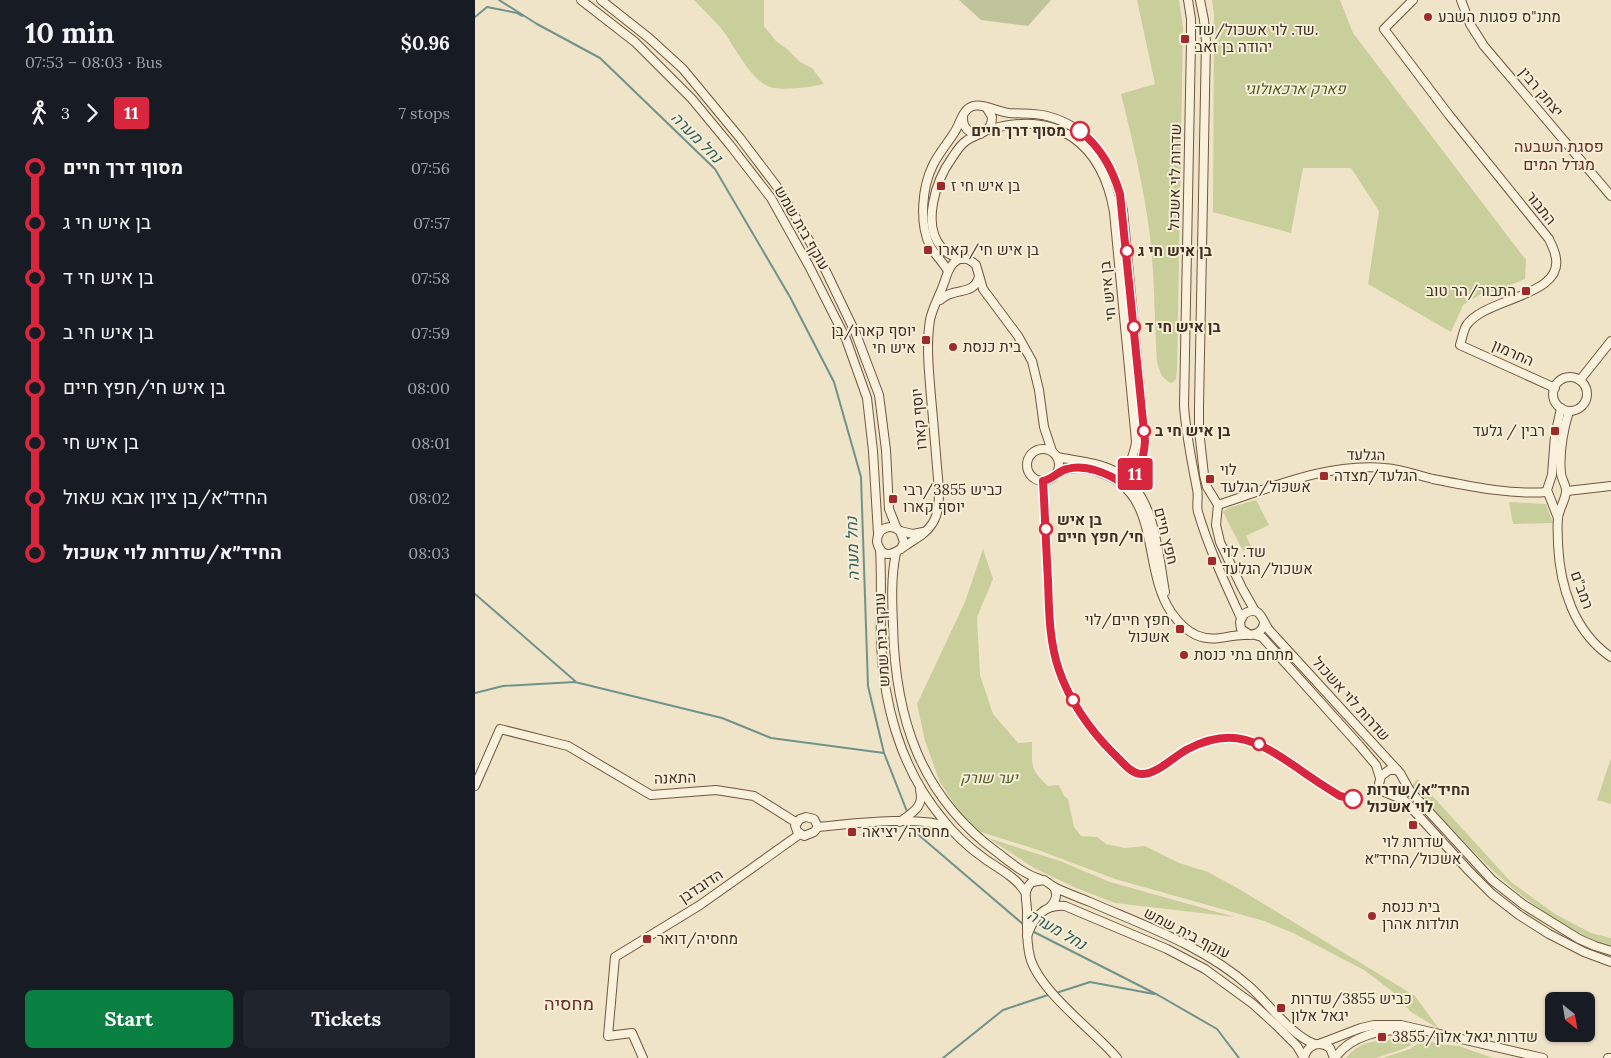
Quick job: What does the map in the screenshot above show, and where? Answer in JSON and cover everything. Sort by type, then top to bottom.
[{"type":"main road","name":"עוקף בית שמש","points":[[581,0],[635,42],[692,99],[771,198],[809,266],[845,339],[867,398],[873,451],[878,534]]},
{"type":"main road","name":"עוקף בית שמש","points":[[601,0],[649,38],[683,69],[740,138],[781,192],[821,261],[856,334],[879,396],[886,450],[889,509],[899,530]]},
{"type":"main road","name":"שדרות לוי אשכול","points":[[1188,0],[1191,18],[1191,41],[1184,406],[1185,424],[1198,504]]},
{"type":"main road","name":"שדרות לוי אשכול","points":[[1200,0],[1206,41],[1199,430],[1207,487],[1216,502]]},
{"type":"main road","name":"התבור","points":[[1413,0],[1384,30],[1449,115],[1549,239],[1556,255],[1555,269],[1548,281],[1537,290],[1492,306],[1476,316],[1467,326],[1460,345]]},
{"type":"main road","name":"יצחק רבין","points":[[1461,0],[1470,24],[1484,46],[1611,196]]},
{"type":"main road","points":[[987,296],[957,289],[950,283],[948,272],[929,244],[925,231],[924,193],[933,166],[957,129],[967,109],[970,106],[979,105],[988,109],[992,122],[988,130],[967,140],[948,164],[939,182],[933,206],[935,237],[948,254],[967,259],[976,265],[987,296],[1018,336],[1033,362],[1039,390],[1043,427],[1054,454],[1059,464],[1057,473],[1051,479],[1043,481],[1036,479],[1030,474],[1027,468],[1028,460],[1032,454],[1045,449],[1054,454],[1115,471],[1125,480]]},
{"type":"main road","name":"בן איש חי","points":[[984,106],[1002,112],[1045,115],[1077,129],[1096,147],[1111,168],[1116,180],[1123,211],[1145,441],[1141,463],[1125,480]]},
{"type":"main road","points":[[963,118],[964,126],[967,130],[979,134]]},
{"type":"main road","name":"בן איש חי","points":[[988,130],[1005,125],[1027,123],[1043,124],[1054,128],[1071,137],[1089,153],[1097,163],[1107,183],[1114,212],[1136,441],[1133,460],[1125,480]]},
{"type":"main road","points":[[948,272],[953,263],[962,259]]},
{"type":"main road","name":"יוסף קארו","points":[[898,551],[927,530],[935,518],[939,503],[928,342],[930,318],[948,272]]},
{"type":"main road","points":[[935,304],[950,292],[964,290],[976,284],[979,275]]},
{"type":"main road","points":[[1580,380],[1611,341]]},
{"type":"main road","name":"החרמון","points":[[1460,345],[1555,388]]},
{"type":"main road","points":[[1572,377],[1580,380],[1587,391],[1586,400],[1579,408],[1565,409],[1555,401],[1555,388],[1563,379],[1572,377]]},
{"type":"main road","points":[[1548,488],[1555,436],[1565,409]]},
{"type":"main road","points":[[1552,499],[1559,500],[1565,491],[1561,471],[1565,409]]},
{"type":"main road","points":[[1039,450],[1043,427]]},
{"type":"main road","name":"הגלעד","points":[[1216,502],[1332,469],[1355,466],[1388,468],[1435,479],[1528,493],[1548,488],[1558,481],[1565,491]]},
{"type":"main road","name":"חפץ חיים","points":[[1057,473],[1067,468],[1084,467],[1125,480],[1144,520],[1161,594],[1179,624],[1195,634],[1213,639],[1253,635]]},
{"type":"main road","points":[[1565,491],[1611,486]]},
{"type":"main road","name":"רמב\"ם","points":[[1548,488],[1558,518]]},
{"type":"main road","name":"רמב\"ם","points":[[1565,491],[1558,518],[1559,563],[1564,589],[1575,616],[1590,639],[1611,657]]},
{"type":"main road","points":[[1203,499],[1216,502],[1219,509],[1216,516],[1220,542],[1233,571],[1255,611],[1262,616],[1264,623],[1261,630],[1253,635],[1241,629],[1241,620],[1208,546],[1197,510],[1198,504],[1203,499]]},
{"type":"main road","points":[[1200,516],[1206,520],[1216,516]]},
{"type":"main road","points":[[899,530],[904,542],[898,551],[885,553],[880,549],[877,542],[878,534],[882,529],[888,527],[899,530],[913,534],[927,530]]},
{"type":"main road","name":"עוקף בית שמש","points":[[880,549],[881,659],[887,701],[898,741],[919,783],[950,828],[966,844],[1016,881],[1025,892]]},
{"type":"main road","name":"עוקף בית שמש","points":[[898,551],[892,578],[894,658],[899,699],[917,754],[939,794],[963,824],[974,835],[1009,861],[1031,876],[1040,879]]},
{"type":"main road","points":[[1221,638],[1234,632],[1247,612],[1255,611]]},
{"type":"main road","name":"שדרות לוי אשכול","points":[[1264,623],[1397,770]]},
{"type":"main road","name":"שדרות לוי אשכול","points":[[1253,635],[1262,637],[1353,738],[1376,765],[1379,778]]},
{"type":"main road","name":"התאנה","points":[[475,786],[500,730],[568,746],[651,795],[716,790],[755,796],[797,823]]},
{"type":"main road","points":[[1611,951],[1579,939],[1523,905],[1492,880],[1410,792],[1397,770],[1386,771],[1379,778],[1382,791],[1404,800],[1492,894],[1519,915],[1549,934],[1611,962]]},
{"type":"main road","points":[[1394,795],[1400,791],[1404,781]]},
{"type":"main road","points":[[900,822],[919,806],[922,794],[919,783]]},
{"type":"main road","points":[[818,827],[814,819],[806,817],[800,819],[795,828],[804,836],[811,834],[818,827],[862,822],[934,822],[950,828]]},
{"type":"main road","name":"הדובדבן","points":[[643,1058],[632,1033],[608,1036],[615,957],[700,905],[800,834]]},
{"type":"main road","points":[[1027,936],[1035,918],[1054,904],[1057,896],[1055,887],[1048,881],[1040,879],[1032,882],[1025,892],[1027,902],[1027,936],[1032,963],[1040,979],[1117,1058]]},
{"type":"main road","name":"עוקף בית שמש","points":[[1055,887],[1173,938],[1212,958],[1259,995],[1302,1039],[1330,1048],[1334,1058]]},
{"type":"main road","points":[[1027,902],[1033,909],[1042,911]]},
{"type":"main road","name":"עוקף בית שמש","points":[[1050,908],[1058,905],[1065,906],[1167,949],[1205,969],[1253,1004],[1297,1046],[1304,1058]]},
{"type":"main road","points":[[1304,1058],[1307,1049],[1317,1044],[1351,1031],[1374,1025],[1401,1025],[1543,1058]]},
{"type":"main road","points":[[1334,1058],[1354,1041],[1377,1033],[1400,1030],[1440,1034]]},
{"type":"green space","points":[[694,0],[764,0],[764,26],[776,41],[800,62],[812,68],[824,84],[781,89],[770,87],[763,83],[749,70],[721,28]]},
{"type":"green space","points":[[959,0],[1051,0],[1028,26],[981,20]]},
{"type":"green space","points":[[1137,0],[1179,0],[1183,28],[1177,370],[1176,379],[1172,383],[1164,378],[1157,362],[1151,246],[1147,212],[1121,94],[1155,84]]},
{"type":"green space","name":"פארק ארכאולוגי","points":[[1212,0],[1340,0],[1353,33],[1526,260],[1525,279],[1501,289],[1481,294],[1463,305],[1451,332],[1368,284],[1379,211],[1351,168],[1303,168],[1291,233],[1213,212],[1214,15]]},
{"type":"green space","points":[[1256,500],[1269,525],[1246,536],[1251,546],[1243,551],[1223,512],[1228,508]]},
{"type":"green space","points":[[1509,502],[1546,504],[1553,523],[1513,524]]},
{"type":"green space","name":"יער שורק","points":[[983,549],[993,579],[977,617],[980,675],[993,714],[1018,743],[1032,742],[1032,762],[1035,771],[1048,786],[1059,785],[1064,796],[1068,799],[1074,827],[1081,836],[1097,837],[1106,844],[1125,848],[1145,846],[1179,863],[1208,872],[1415,996],[1439,1029],[1411,1012],[1393,992],[1364,970],[1293,933],[1264,921],[1115,879],[1041,851],[978,831],[966,819],[940,782],[925,741],[917,704],[965,602]]},
{"type":"green space","points":[[1611,758],[1611,804],[1597,800]]},
{"type":"green space","points":[[1417,779],[1511,882],[1555,914],[1591,933],[1611,938],[1611,947],[1580,933],[1552,917],[1502,879],[1412,786]]},
{"type":"green space","points":[[988,838],[1060,861],[1110,882],[1235,917],[1115,903],[1076,888],[1034,868]]},
{"type":"green space","points":[[1397,1039],[1422,1040],[1376,1058],[1346,1058],[1351,1052],[1369,1042]]},
{"type":"green space","points":[[1425,1039],[1437,1044],[1459,1046],[1493,1058],[1382,1058],[1410,1049]]},
{"type":"waterway","name":"נחל מערה","points":[[499,0],[537,24],[600,58],[715,169],[790,297],[834,382],[861,477],[868,686],[884,753],[908,814]]},
{"type":"waterway","points":[[475,17],[487,7],[517,13],[522,16]]},
{"type":"waterway","points":[[475,594],[575,681]]},
{"type":"waterway","points":[[475,693],[503,686],[575,682],[722,718],[771,738],[884,753]]},
{"type":"waterway","name":"נחל מערה","points":[[911,823],[914,831],[1024,925]]},
{"type":"waterway","name":"נחל מערה","points":[[1032,931],[1158,995],[1217,1029],[1239,1058]]},
{"type":"waterway","points":[[1056,993],[1090,982],[1154,994]]},
{"type":"waterway","points":[[943,1058],[1003,1010],[1051,994]]},
{"type":"bus line","name":"11","points":[[1080,131],[1105,158],[1111,168],[1120,194],[1145,441],[1141,463],[1129,481],[1123,484],[1112,477],[1084,467],[1067,468],[1057,473],[1051,479],[1043,481],[1051,636],[1065,686],[1082,716],[1110,750],[1130,770],[1143,775],[1157,770],[1181,752],[1203,742],[1215,738],[1240,738],[1262,745],[1340,796],[1353,799]]},
{"type":"place","name":"מתנ\"ס פסגות השבע","points":[[1428,17]]},
{"type":"place","name":"שד. לוי אשכול/שד. יהודה בן זאב","points":[[1185,39]]},
{"type":"place","name":"מסוף דרך חיים","points":[[1080,131]]},
{"type":"place","name":"בן איש חי ז","points":[[941,186]]},
{"type":"place","name":"בן איש חי/קארו","points":[[928,250]]},
{"type":"place","name":"בן איש חי ג","points":[[1127,251]]},
{"type":"place","name":"התבור/הר טוב","points":[[1526,291]]},
{"type":"place","name":"בן איש חי ד","points":[[1134,327]]},
{"type":"place","name":"יוסף קארו/בן איש חי","points":[[926,340]]},
{"type":"place","name":"בית כנסת","points":[[953,347]]},
{"type":"place","name":"בן איש חי ב","points":[[1144,431]]},
{"type":"place","name":"רבין / גלעד","points":[[1555,431]]},
{"type":"place","name":"הגלעד/מצדה","points":[[1324,476]]},
{"type":"place","name":"לוי אשכול/הגלעד","points":[[1210,479]]},
{"type":"place","name":"כביש 3855/רבי יוסף קארו","points":[[893,499]]},
{"type":"place","name":"בן איש חי/חפץ חיים","points":[[1046,529]]},
{"type":"place","name":"שד. לוי אשכול/הגלעד","points":[[1212,561]]},
{"type":"place","name":"חפץ חיים/לוי אשכול","points":[[1180,629]]},
{"type":"place","name":"מתחם בתי כנסת","points":[[1184,655]]},
{"type":"place","name":"החיד״א/שדרות לוי אשכול","points":[[1353,799]]},
{"type":"place","name":"שדרות לוי אשכול/החיד״א","points":[[1413,825]]},
{"type":"place","name":"מחסיה/יציאה","points":[[852,832]]},
{"type":"place","name":"בית כנסת תולדות אהרן","points":[[1372,916]]},
{"type":"place","name":"מחסיה/דואר","points":[[647,939]]},
{"type":"place","name":"כביש 3855/שדרות יגאל אלון","points":[[1281,1008]]},
{"type":"place","name":"שדרות יגאל אלון/3855","points":[[1382,1037]]},
{"type":"district","name":"פסגת השבעה מגדל המים","points":[[1559,155]]},
{"type":"district","name":"מחסיה","points":[[569,1004]]}]
